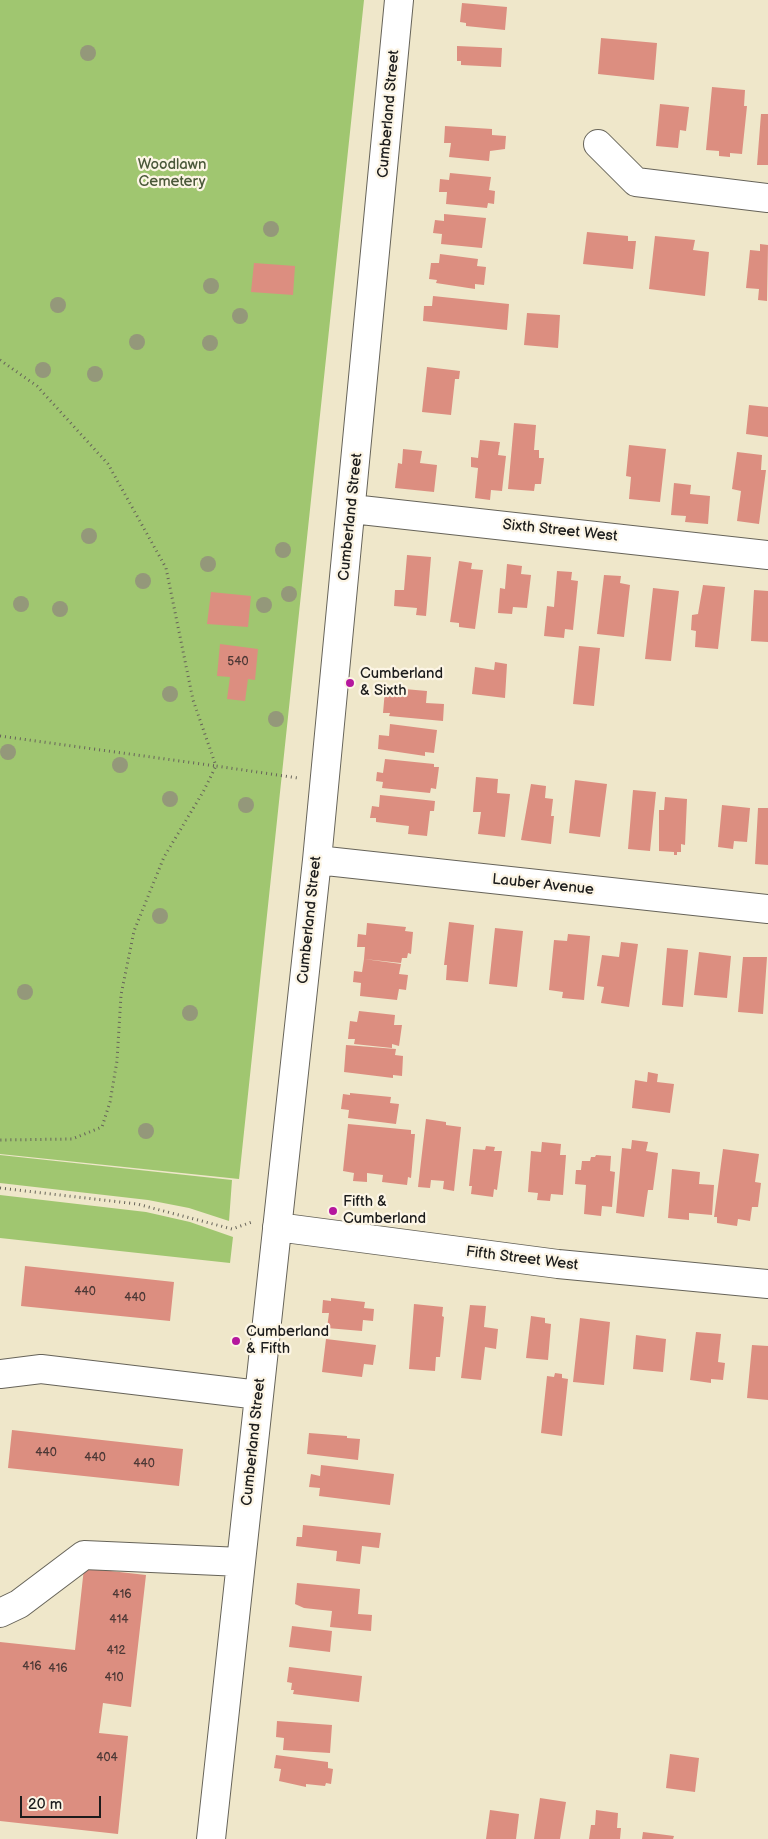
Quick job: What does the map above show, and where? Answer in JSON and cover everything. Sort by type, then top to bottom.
[{"type":"street","name":"Cumberland Street","points":[[211,1839],[317,860],[352,509],[399,0]]},
{"type":"street","points":[[598,144],[636,182],[768,198]]},
{"type":"street","name":"Sixth Street West","points":[[352,509],[768,555]]},
{"type":"street","name":"Lauber Avenue","points":[[317,860],[768,909]]},
{"type":"street","name":"Fifth Street West","points":[[277,1227],[558,1264],[768,1284]]},
{"type":"street","points":[[0,1374],[41,1369],[259,1395]]},
{"type":"street","points":[[0,1613],[19,1604],[84,1555],[241,1562]]},
{"type":"path","points":[[0,360],[37,386],[108,464],[166,568],[192,700],[216,766],[164,858],[134,932],[121,996],[118,1060],[110,1102],[102,1127],[72,1138],[0,1140]]},
{"type":"path","points":[[0,736],[324,783]]},
{"type":"path","points":[[0,1188],[137,1204],[232,1228],[238,1226]]},
{"type":"green space","name":"Woodlawn Cemetery","points":[[0,0],[364,0],[239,1179],[0,1154]]},
{"type":"green space","points":[[0,1155],[232,1180],[229,1221],[189,1208],[148,1200],[0,1183]]},
{"type":"green space","points":[[0,1195],[146,1212],[190,1222],[233,1237],[230,1263],[0,1238]]},
{"type":"building","points":[[462,3],[507,7],[505,30],[466,26],[466,23],[460,22]]},
{"type":"building","points":[[601,38],[657,43],[654,80],[598,74]]},
{"type":"building","points":[[457,46],[502,48],[501,67],[461,65],[461,61],[457,61]]},
{"type":"building","points":[[712,87],[745,90],[744,106],[747,106],[742,154],[730,153],[730,157],[719,156],[719,151],[706,150]]},
{"type":"building","points":[[660,104],[689,107],[686,131],[680,130],[678,148],[656,146]]},
{"type":"building","points":[[761,114],[768,114],[768,165],[757,165]]},
{"type":"building","points":[[445,126],[492,129],[492,135],[506,136],[505,149],[490,151],[489,161],[449,157],[451,143],[444,143]]},
{"type":"building","points":[[450,173],[491,177],[489,190],[495,191],[494,204],[488,203],[487,208],[446,204],[447,192],[439,192],[440,179],[449,180]]},
{"type":"building","points":[[444,214],[486,218],[482,248],[441,244],[442,234],[433,233],[435,220],[444,221]]},
{"type":"building","points":[[587,232],[628,236],[628,241],[636,241],[633,269],[583,264]]},
{"type":"building","points":[[655,236],[695,240],[693,250],[709,252],[705,296],[649,289]]},
{"type":"building","points":[[760,244],[768,245],[767,301],[758,300],[759,289],[746,288],[750,250],[760,251]]},
{"type":"building","points":[[440,254],[478,259],[477,266],[486,267],[484,285],[475,284],[475,289],[436,283],[437,280],[429,279],[431,263],[439,263]]},
{"type":"building","points":[[254,263],[295,266],[293,295],[251,292]]},
{"type":"building","points":[[433,296],[509,304],[507,330],[423,321],[424,306],[432,306]]},
{"type":"building","points":[[527,313],[560,315],[558,348],[524,345]]},
{"type":"building","points":[[427,367],[460,371],[459,379],[455,379],[451,415],[422,412]]},
{"type":"building","points":[[749,405],[768,407],[768,437],[746,434]]},
{"type":"building","points":[[514,423],[536,425],[534,450],[539,450],[539,458],[544,458],[541,484],[535,484],[534,491],[508,489]]},
{"type":"building","points":[[480,440],[500,442],[498,455],[506,456],[502,491],[491,490],[490,500],[475,498],[478,468],[471,467],[471,457],[478,458]]},
{"type":"building","points":[[629,445],[666,449],[660,502],[629,499],[631,477],[626,476]]},
{"type":"building","points":[[403,449],[422,451],[420,463],[437,465],[434,492],[395,488],[398,463],[402,464]]},
{"type":"building","points":[[737,452],[762,455],[761,470],[766,470],[759,524],[737,521],[741,491],[732,489]]},
{"type":"building","points":[[674,483],[691,485],[690,494],[710,496],[708,524],[685,522],[686,516],[671,515]]},
{"type":"building","points":[[407,555],[431,557],[426,616],[416,615],[417,608],[394,606],[395,590],[404,590]]},
{"type":"building","points":[[459,561],[472,563],[471,569],[483,570],[475,629],[459,627],[459,623],[450,622]]},
{"type":"building","points":[[507,564],[522,566],[521,574],[531,575],[527,608],[513,607],[512,614],[498,613],[500,588],[505,589]]},
{"type":"building","points":[[557,571],[572,572],[571,580],[578,581],[573,630],[565,629],[564,638],[544,636],[547,606],[554,607]]},
{"type":"building","points":[[604,575],[621,576],[620,583],[630,585],[624,637],[597,634]]},
{"type":"building","points":[[703,585],[725,587],[718,649],[695,647],[696,631],[691,630],[692,615],[698,614]]},
{"type":"building","points":[[653,588],[679,591],[671,661],[645,659]]},
{"type":"building","points":[[754,590],[768,591],[768,642],[751,641]]},
{"type":"building","points":[[211,592],[251,596],[248,627],[207,624]]},
{"type":"building","points":[[220,644],[258,649],[255,680],[248,679],[245,701],[227,699],[230,677],[217,676]]},
{"type":"building","points":[[579,646],[600,648],[594,706],[573,704]]},
{"type":"building","points":[[495,662],[507,664],[505,698],[472,694],[475,667],[494,670]]},
{"type":"building","points":[[393,688],[427,691],[426,703],[444,704],[443,721],[389,716],[390,713],[383,713],[385,690],[392,691]]},
{"type":"building","points":[[390,724],[437,730],[434,753],[425,752],[425,756],[378,749],[379,735],[389,736]]},
{"type":"building","points":[[385,759],[434,764],[434,767],[439,767],[436,789],[431,788],[430,793],[382,788],[383,782],[376,781],[377,772],[383,773]]},
{"type":"building","points":[[476,777],[498,779],[497,793],[510,794],[505,837],[478,834],[481,812],[473,812]]},
{"type":"building","points":[[575,780],[607,784],[600,837],[569,833]]},
{"type":"building","points":[[531,784],[546,786],[545,798],[553,799],[551,816],[554,816],[551,844],[521,840]]},
{"type":"building","points":[[633,790],[656,792],[650,851],[628,849]]},
{"type":"building","points":[[380,795],[435,801],[434,811],[430,811],[427,836],[408,834],[409,826],[376,822],[376,818],[370,818],[372,806],[379,807]]},
{"type":"building","points":[[665,797],[687,799],[685,845],[681,844],[681,852],[677,852],[677,855],[674,855],[674,852],[659,851],[659,810],[664,810]]},
{"type":"building","points":[[722,805],[750,808],[747,842],[734,841],[733,849],[718,847]]},
{"type":"building","points":[[758,808],[768,808],[768,865],[755,864]]},
{"type":"building","points":[[449,922],[474,925],[468,982],[446,980],[447,965],[444,965]]},
{"type":"building","points":[[367,923],[406,927],[405,931],[413,932],[411,954],[408,953],[407,958],[402,958],[401,963],[364,959],[365,947],[357,947],[358,934],[366,935]]},
{"type":"building","points":[[495,928],[523,931],[517,987],[489,984]]},
{"type":"building","points":[[568,934],[590,936],[584,1000],[562,998],[563,992],[549,990],[554,940],[567,941]]},
{"type":"building","points":[[621,942],[638,944],[629,1007],[601,1003],[604,987],[597,986],[602,955],[619,957]]},
{"type":"building","points":[[667,948],[688,950],[683,1007],[662,1005]]},
{"type":"building","points":[[699,952],[731,956],[727,998],[694,995]]},
{"type":"building","points":[[743,957],[767,957],[763,1014],[738,1012]]},
{"type":"building","points":[[364,959],[401,964],[399,974],[408,975],[406,990],[399,989],[397,1000],[360,996],[361,983],[353,982],[354,971],[362,972]]},
{"type":"building","points":[[359,1011],[395,1015],[394,1025],[402,1025],[399,1046],[392,1044],[392,1048],[354,1044],[355,1039],[348,1039],[350,1021],[357,1022]]},
{"type":"building","points":[[346,1045],[396,1049],[395,1055],[403,1056],[402,1076],[393,1075],[393,1078],[344,1072]]},
{"type":"building","points":[[648,1072],[658,1074],[657,1082],[674,1084],[670,1113],[632,1108],[635,1080],[647,1082]]},
{"type":"building","points":[[350,1093],[391,1097],[390,1103],[399,1104],[396,1124],[348,1118],[349,1110],[341,1109],[343,1094],[350,1095]]},
{"type":"building","points":[[426,1119],[446,1122],[446,1125],[461,1127],[454,1191],[443,1189],[444,1181],[431,1180],[430,1188],[418,1187]]},
{"type":"building","points":[[348,1124],[411,1130],[411,1134],[415,1134],[411,1178],[408,1177],[407,1185],[382,1182],[383,1175],[367,1173],[367,1182],[353,1181],[354,1173],[343,1171]]},
{"type":"building","points":[[632,1140],[648,1142],[646,1151],[658,1153],[653,1190],[648,1190],[644,1217],[616,1213],[622,1148],[631,1149]]},
{"type":"building","points":[[542,1142],[561,1144],[560,1155],[566,1155],[563,1195],[551,1194],[550,1201],[537,1200],[538,1193],[528,1192],[531,1151],[541,1152]]},
{"type":"building","points":[[486,1146],[495,1147],[494,1151],[502,1151],[497,1190],[494,1189],[493,1197],[471,1194],[472,1186],[469,1186],[473,1149],[485,1150]]},
{"type":"building","points":[[723,1149],[759,1154],[755,1182],[761,1183],[758,1207],[752,1207],[750,1221],[738,1219],[737,1226],[717,1223],[717,1217],[714,1217]]},
{"type":"building","points":[[596,1155],[611,1156],[610,1171],[615,1172],[612,1207],[602,1206],[601,1216],[584,1214],[586,1185],[575,1184],[576,1170],[581,1170],[582,1161],[590,1161],[591,1157]]},
{"type":"building","points":[[672,1169],[700,1172],[699,1184],[714,1185],[712,1215],[689,1213],[689,1220],[668,1218]]},
{"type":"building","points":[[25,1266],[174,1282],[170,1321],[21,1306]]},
{"type":"building","points":[[331,1298],[365,1302],[364,1308],[374,1309],[373,1321],[363,1320],[362,1331],[327,1328],[329,1313],[322,1313],[323,1300],[331,1301]]},
{"type":"building","points":[[414,1304],[443,1307],[442,1316],[444,1317],[440,1357],[436,1357],[435,1371],[409,1369]]},
{"type":"building","points":[[470,1305],[486,1306],[484,1327],[498,1329],[496,1349],[485,1347],[481,1380],[461,1378]]},
{"type":"building","points":[[531,1316],[545,1318],[545,1323],[551,1324],[548,1360],[526,1358]]},
{"type":"building","points":[[580,1318],[610,1322],[604,1385],[573,1382]]},
{"type":"building","points":[[696,1332],[721,1334],[718,1362],[725,1363],[723,1380],[711,1379],[711,1383],[690,1380]]},
{"type":"building","points":[[636,1335],[666,1339],[663,1372],[633,1369]]},
{"type":"building","points":[[326,1339],[376,1345],[373,1365],[364,1364],[362,1377],[322,1372]]},
{"type":"building","points":[[752,1345],[768,1346],[768,1400],[747,1398]]},
{"type":"building","points":[[555,1373],[562,1374],[562,1378],[568,1379],[562,1436],[541,1433],[547,1376],[554,1377]]},
{"type":"building","points":[[12,1430],[183,1449],[179,1486],[8,1468]]},
{"type":"building","points":[[309,1433],[360,1439],[358,1460],[307,1454]]},
{"type":"building","points":[[321,1465],[394,1474],[390,1505],[319,1496],[320,1488],[309,1487],[311,1474],[320,1476]]},
{"type":"building","points":[[303,1525],[381,1533],[379,1548],[362,1546],[360,1564],[336,1561],[337,1551],[296,1546],[297,1537],[302,1537]]},
{"type":"building","points":[[84,1568],[146,1575],[131,1707],[103,1703],[99,1733],[128,1736],[118,1834],[0,1821],[0,1642],[75,1650]]},
{"type":"building","points":[[297,1583],[360,1589],[358,1614],[372,1615],[371,1631],[330,1627],[332,1611],[304,1608],[295,1604]]},
{"type":"building","points":[[292,1626],[332,1631],[330,1652],[289,1647]]},
{"type":"building","points":[[289,1667],[362,1676],[359,1702],[293,1694],[294,1690],[291,1690],[292,1683],[287,1682]]},
{"type":"building","points":[[277,1721],[332,1725],[330,1753],[283,1750],[284,1738],[276,1737]]},
{"type":"building","points":[[670,1754],[699,1758],[695,1792],[666,1788]]},
{"type":"building","points":[[276,1755],[328,1762],[328,1768],[333,1769],[331,1784],[326,1783],[325,1786],[306,1784],[306,1787],[279,1781],[281,1769],[274,1768]]},
{"type":"building","points":[[540,1798],[566,1802],[560,1839],[534,1839]]},
{"type":"building","points":[[490,1810],[519,1814],[516,1839],[486,1839]]},
{"type":"building","points":[[596,1810],[618,1813],[617,1828],[621,1828],[620,1839],[589,1839],[591,1825],[595,1825]]},
{"type":"building","points":[[643,1832],[674,1836],[673,1839],[642,1839]]},
{"type":"place","name":"Cumberland & Sixth","points":[[350,683]]},
{"type":"place","name":"Fifth & Cumberland","points":[[333,1211]]},
{"type":"place","name":"Cumberland & Fifth","points":[[236,1341]]}]
